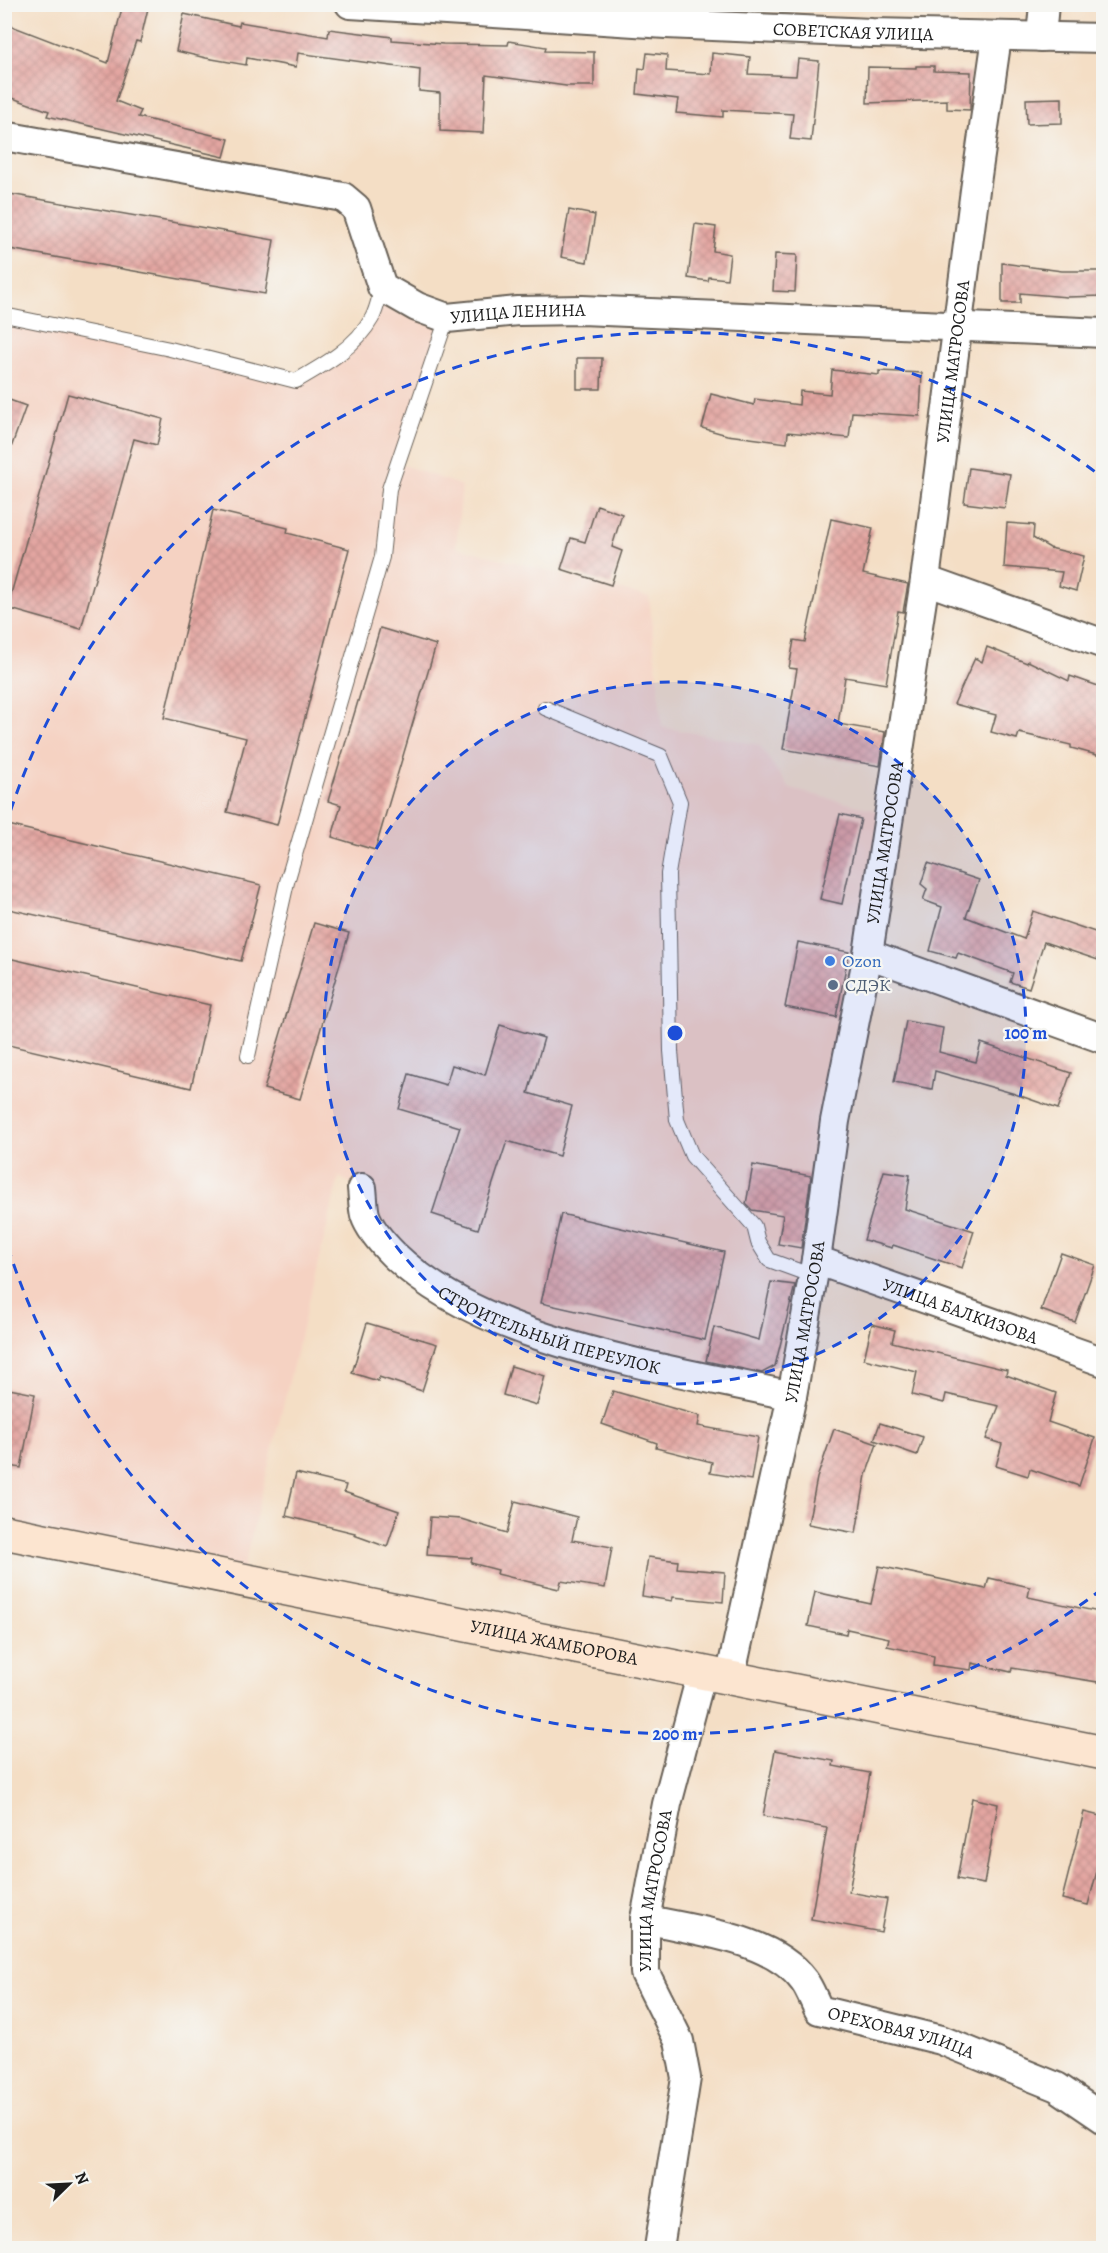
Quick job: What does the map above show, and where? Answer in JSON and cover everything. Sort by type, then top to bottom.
[{"type":"street","name":"СОВЕТСКАЯ УЛИЦА","points":[[350,4],[448,13],[677,25],[997,37],[1104,38]]},
{"type":"street","points":[[1041,37],[1044,4]]},
{"type":"street","name":"УЛИЦА МАТРОСОВА","points":[[659,2248],[686,2078],[679,2041],[645,1973],[645,1919],[666,1804],[716,1675],[792,1396],[815,1268],[835,1121],[868,954],[925,580],[997,37]]},
{"type":"street","points":[[4,136],[343,197],[356,208],[382,287]]},
{"type":"street","name":"УЛИЦА ЛЕНИНА","points":[[382,287],[417,307],[447,318],[518,311],[582,310],[1104,333]]},
{"type":"street","points":[[925,580],[1104,644]]},
{"type":"street","points":[[868,954],[1104,1039]]},
{"type":"street","name":"СТРОИТЕЛЬНЫЙ ПЕРЕУЛОК","points":[[362,1188],[365,1216],[380,1241],[409,1269],[453,1297],[508,1325],[589,1350],[792,1396]]},
{"type":"street","name":"УЛИЦА БАЛКИЗОВА","points":[[815,1268],[1104,1362]]},
{"type":"street","name":"УЛИЦА ЖАМБОРОВА","points":[[4,1532],[1104,1753]]},
{"type":"street","name":"ОРЕХОВАЯ УЛИЦА","points":[[645,1919],[731,1938],[776,1956],[804,1980],[819,2010],[941,2040],[1057,2087],[1104,2119]]},
{"type":"lane","points":[[4,315],[170,349],[296,381],[326,364],[353,342],[372,318],[382,287]]},
{"type":"lane","points":[[248,1056],[287,882],[382,557],[389,489],[447,318]]},
{"type":"lane","points":[[545,708],[662,756],[680,802],[668,874],[671,1051],[677,1120],[692,1156],[754,1226],[758,1242],[769,1260],[815,1268]]},
{"type":"shaded area","points":[[382,287],[447,318],[398,463],[462,486],[456,547],[649,597],[662,727],[759,745],[790,789],[890,814],[792,1396],[589,1350],[409,1269],[362,1188],[339,1177],[241,1578],[5,1532],[4,315],[296,381],[353,342]]},
{"type":"building","points":[[123,4],[149,4],[140,42],[136,41],[116,101],[141,111],[138,117],[229,139],[224,157],[47,116],[49,111],[4,95],[4,23],[108,63]]},
{"type":"building","points":[[184,14],[239,26],[240,22],[328,37],[329,29],[392,37],[392,40],[443,44],[508,45],[509,41],[546,47],[545,51],[594,52],[594,86],[566,86],[486,75],[483,133],[440,131],[440,93],[419,91],[420,70],[298,53],[296,67],[247,58],[246,65],[176,51]]},
{"type":"building","points":[[647,53],[667,55],[666,71],[711,74],[712,53],[750,57],[748,74],[796,76],[798,59],[819,61],[811,141],[790,139],[793,114],[723,110],[723,117],[676,113],[678,99],[637,94],[639,68],[645,69]]},
{"type":"building","points":[[916,66],[934,66],[934,71],[971,72],[970,110],[947,109],[947,100],[867,103],[868,67],[916,68]]},
{"type":"building","points":[[1062,98],[1062,123],[1027,124],[1026,99]]},
{"type":"building","points":[[4,193],[274,240],[265,294],[4,248]]},
{"type":"building","points":[[569,210],[595,215],[587,262],[561,257]]},
{"type":"building","points":[[695,224],[716,227],[713,251],[730,254],[727,279],[709,277],[708,281],[688,278]]},
{"type":"building","points":[[775,254],[797,255],[795,292],[773,291]]},
{"type":"building","points":[[1002,263],[1062,271],[1103,271],[1103,296],[1067,297],[1020,293],[1020,303],[1002,303]]},
{"type":"building","points":[[577,358],[602,358],[601,389],[577,389]]},
{"type":"building","points":[[832,370],[879,375],[879,371],[922,373],[920,416],[852,412],[849,438],[788,432],[787,443],[727,435],[702,428],[711,394],[754,405],[755,399],[799,405],[800,391],[830,394]]},
{"type":"building","points":[[68,394],[163,419],[157,445],[134,439],[81,629],[7,608]]},
{"type":"building","points":[[4,398],[26,406],[7,459],[4,458]]},
{"type":"building","points":[[969,468],[1010,474],[1005,508],[964,503]]},
{"type":"building","points":[[597,505],[622,514],[612,547],[622,551],[611,585],[561,569],[571,538],[585,542]]},
{"type":"building","points":[[213,510],[288,528],[287,533],[349,549],[277,825],[227,812],[246,738],[164,718]]},
{"type":"building","points":[[831,519],[873,528],[863,574],[908,584],[903,612],[898,611],[886,684],[845,677],[838,724],[885,732],[880,766],[783,749],[797,669],[789,668],[794,640],[805,642]]},
{"type":"building","points":[[1007,523],[1034,525],[1033,538],[1050,548],[1084,556],[1076,591],[1059,586],[1062,572],[1004,567]]},
{"type":"building","points":[[380,628],[436,645],[375,850],[332,837],[341,805],[328,801]]},
{"type":"building","points":[[987,647],[1027,663],[1028,661],[1069,681],[1070,676],[1104,688],[1104,757],[1071,748],[1071,745],[1019,733],[1017,739],[991,732],[996,715],[954,704],[975,658],[982,662]]},
{"type":"building","points":[[840,814],[861,819],[842,904],[820,899]]},
{"type":"building","points":[[4,824],[261,885],[241,961],[4,908]]},
{"type":"building","points":[[928,863],[979,880],[966,917],[1024,939],[1033,911],[1104,935],[1104,962],[1044,942],[1029,988],[1010,982],[1013,973],[958,953],[956,958],[930,951],[942,907],[923,900],[927,889],[921,884]]},
{"type":"building","points":[[314,923],[349,933],[300,1099],[264,1089]]},
{"type":"building","points":[[798,942],[849,952],[836,1017],[785,1007]]},
{"type":"building","points":[[4,957],[210,1005],[191,1088],[4,1044]]},
{"type":"building","points":[[906,1021],[943,1028],[939,1052],[976,1062],[981,1043],[1071,1073],[1058,1109],[935,1071],[932,1089],[894,1082]]},
{"type":"building","points":[[500,1025],[544,1038],[528,1093],[572,1106],[559,1156],[507,1141],[478,1229],[432,1214],[460,1127],[399,1109],[409,1074],[446,1085],[452,1065],[485,1075]]},
{"type":"building","points":[[753,1165],[811,1176],[801,1248],[778,1244],[783,1215],[752,1210],[746,1204]]},
{"type":"building","points":[[884,1171],[910,1175],[905,1209],[974,1231],[962,1268],[893,1245],[892,1248],[864,1240]]},
{"type":"building","points":[[561,1214],[724,1252],[705,1340],[541,1303]]},
{"type":"building","points":[[1061,1253],[1095,1265],[1075,1322],[1041,1310]]},
{"type":"building","points":[[771,1282],[795,1285],[775,1366],[762,1373],[706,1361],[714,1327],[759,1340]]},
{"type":"building","points":[[367,1323],[437,1344],[422,1391],[379,1377],[378,1381],[352,1373]]},
{"type":"building","points":[[872,1324],[895,1330],[892,1342],[1007,1370],[1006,1375],[1056,1393],[1048,1422],[1095,1438],[1079,1486],[1030,1469],[1028,1476],[996,1466],[1002,1444],[986,1439],[999,1406],[946,1394],[944,1403],[912,1395],[917,1372],[864,1359]]},
{"type":"building","points":[[511,1366],[545,1376],[537,1405],[503,1395]]},
{"type":"building","points":[[4,1388],[35,1394],[21,1468],[4,1465]]},
{"type":"building","points":[[613,1391],[700,1416],[698,1426],[758,1437],[751,1480],[710,1473],[712,1462],[656,1448],[657,1443],[602,1424]]},
{"type":"building","points":[[880,1423],[923,1437],[917,1455],[874,1440]]},
{"type":"building","points":[[834,1429],[877,1444],[866,1475],[856,1533],[808,1524],[817,1478]]},
{"type":"building","points":[[296,1473],[346,1485],[344,1492],[399,1511],[387,1547],[354,1535],[355,1533],[286,1516]]},
{"type":"building","points":[[515,1501],[577,1517],[572,1540],[612,1547],[605,1588],[561,1581],[559,1589],[497,1574],[498,1570],[471,1563],[472,1558],[427,1555],[430,1517],[461,1519],[507,1533]]},
{"type":"building","points":[[648,1557],[678,1561],[677,1568],[725,1572],[723,1602],[673,1597],[672,1601],[642,1596]]},
{"type":"building","points":[[879,1566],[986,1589],[989,1578],[1030,1587],[1028,1597],[1104,1613],[1104,1683],[1012,1668],[1011,1672],[972,1663],[971,1670],[933,1665],[934,1656],[887,1646],[889,1638],[847,1629],[846,1634],[808,1626],[815,1592],[871,1604]]},
{"type":"building","points":[[775,1750],[834,1761],[833,1766],[870,1773],[849,1892],[887,1899],[881,1932],[811,1919],[827,1828],[763,1816]]},
{"type":"building","points":[[972,1798],[998,1804],[984,1884],[957,1879]]},
{"type":"building","points":[[1084,1812],[1104,1817],[1104,1845],[1088,1905],[1062,1899]]},
{"type":"place","name":"Ozon","points":[[830,961]]},
{"type":"place","name":"СДЭК","points":[[833,985]]}]
